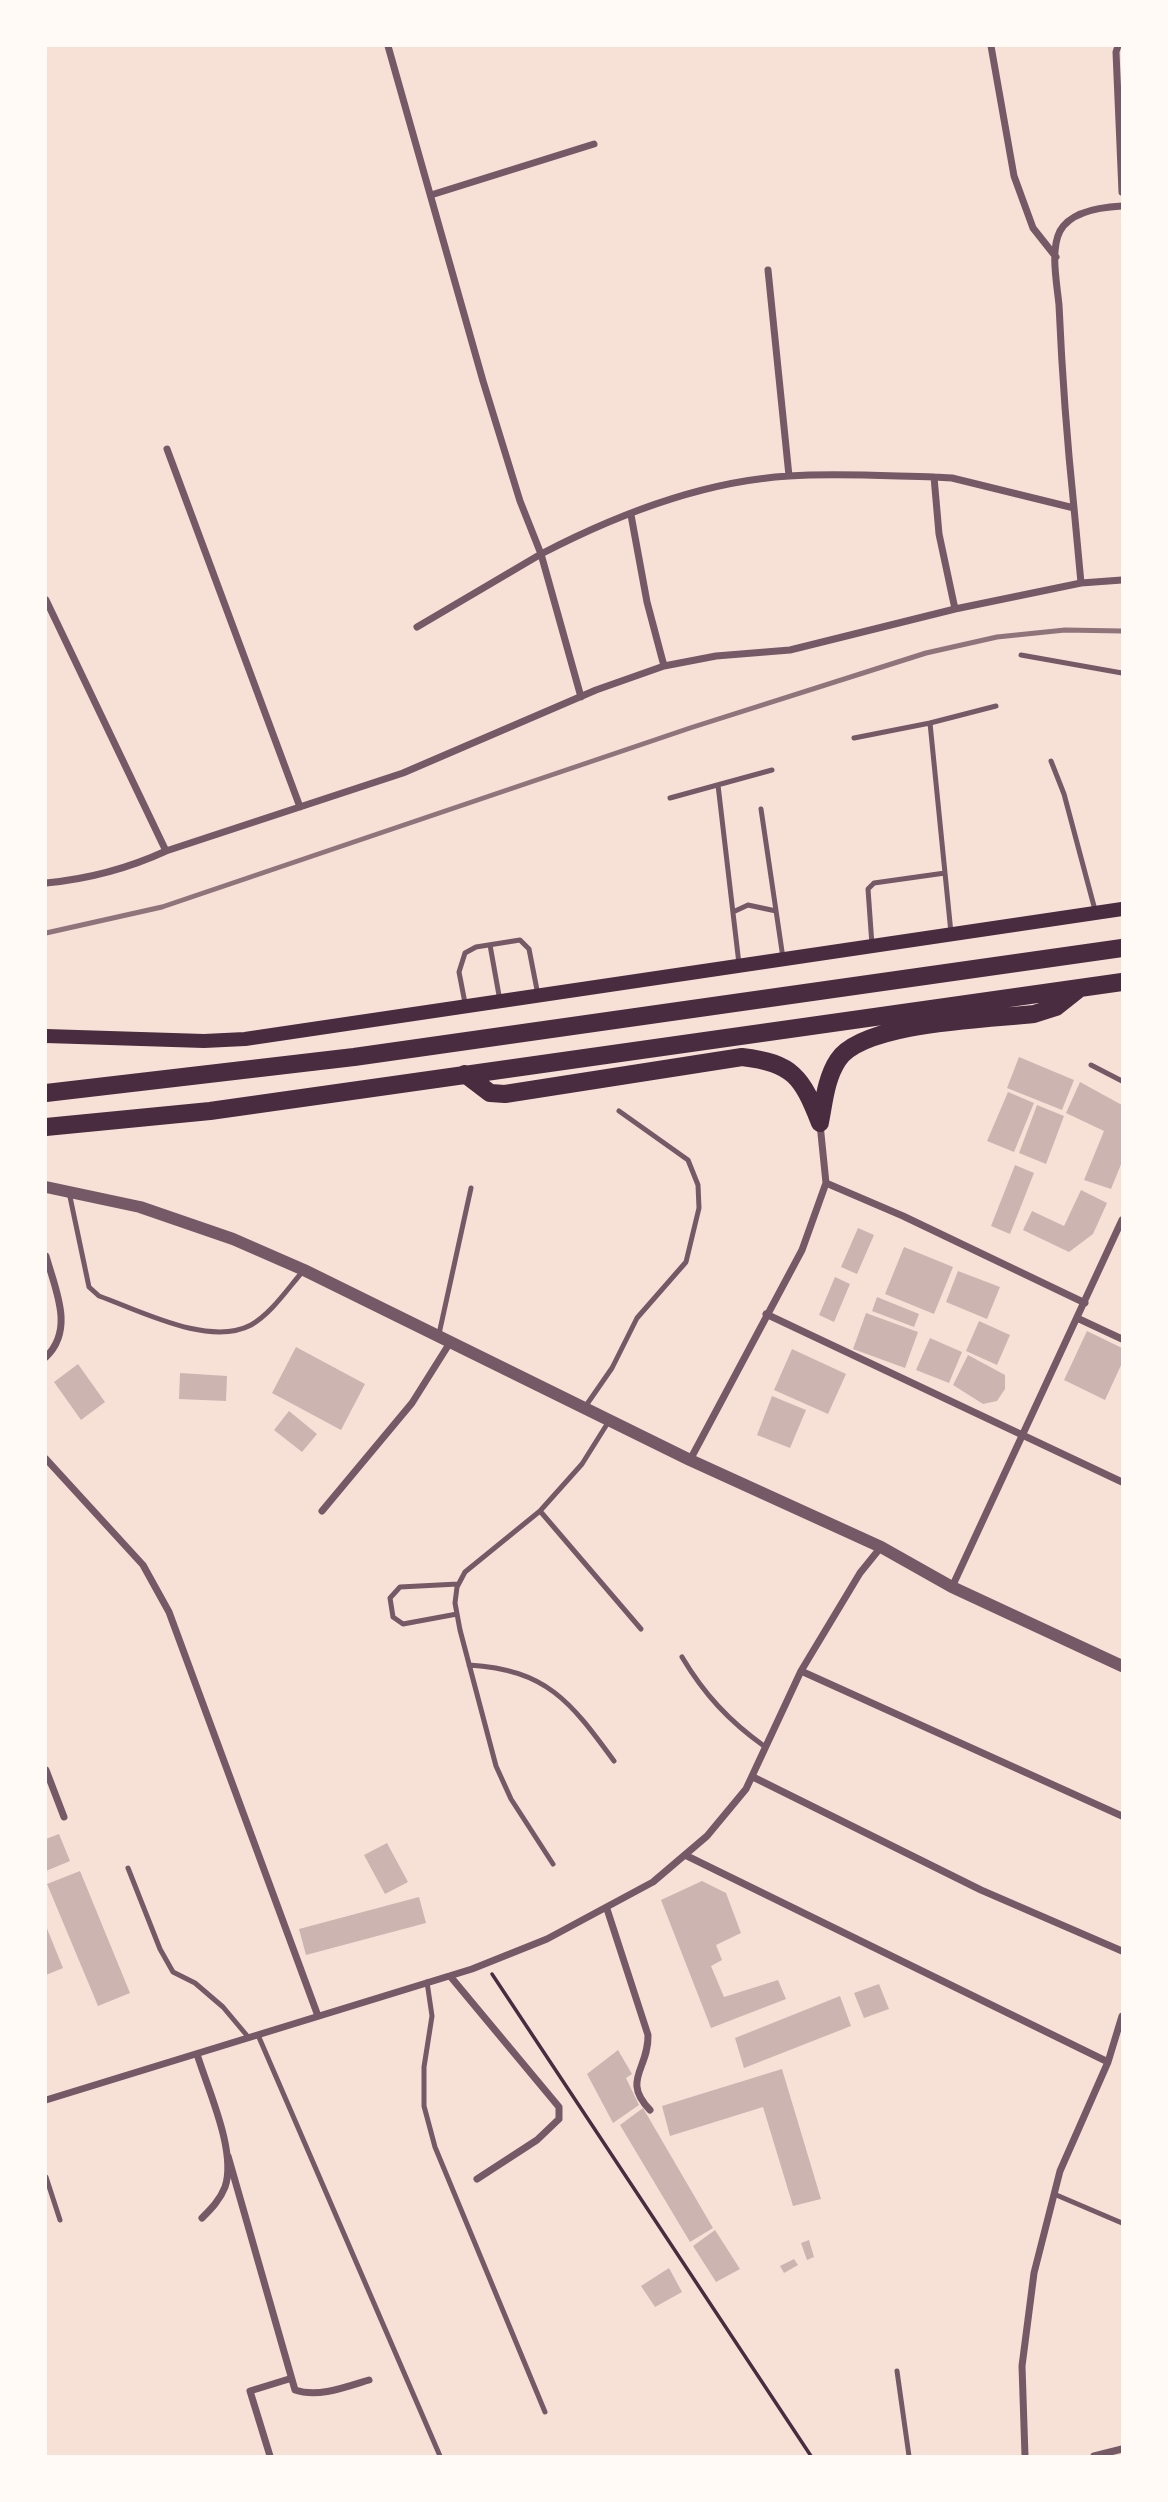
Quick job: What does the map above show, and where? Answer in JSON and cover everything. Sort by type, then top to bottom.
[{"type":"highway","points":[[46,1094],[354,1057],[1122,948]]},
{"type":"highway","points":[[46,1127],[210,1111],[1122,982]]},
{"type":"highway","points":[[820,1123],[831,1076],[838,1060],[852,1045],[887,1032],[1034,1014],[1056,1007],[1080,988]]},
{"type":"highway","points":[[465,1074],[490,1093],[505,1094],[742,1057],[772,1060],[784,1065],[802,1083],[820,1123]]},
{"type":"main road","points":[[46,1037],[204,1041],[245,1038],[1122,909]]},
{"type":"street","points":[[388,46],[501,441],[541,554],[580,697]]},
{"type":"street","points":[[992,46],[1014,176],[1034,228],[1056,258]]},
{"type":"street","points":[[1118,46],[1115,52],[1122,192]]},
{"type":"street","points":[[431,195],[594,144]]},
{"type":"street","points":[[1081,583],[1056,258],[1059,232],[1069,219],[1083,213],[1122,206]]},
{"type":"street","points":[[768,270],[789,476]]},
{"type":"street","points":[[167,449],[300,807]]},
{"type":"street","points":[[417,627],[541,554],[677,497],[745,481],[789,476],[952,478],[1074,508]]},
{"type":"street","points":[[933,477],[939,534],[955,609]]},
{"type":"street","points":[[631,515],[647,602],[664,666]]},
{"type":"street","points":[[46,883],[136,865],[166,851],[436,760],[580,697],[664,666],[716,656],[790,650],[955,609],[1081,583],[1122,580]]},
{"type":"street","points":[[46,600],[166,851]]},
{"type":"street","points":[[690,1460],[802,1250],[826,1184],[820,1123]]},
{"type":"street","points":[[826,1184],[903,1216],[1085,1303]]},
{"type":"street","points":[[46,1187],[68,1189],[140,1207],[210,1231],[304,1270],[439,1334],[690,1460],[881,1547],[952,1587],[1122,1666]]},
{"type":"street","points":[[952,1587],[1122,1220]]},
{"type":"street","points":[[46,1255],[62,1316],[62,1330],[56,1347],[46,1357]]},
{"type":"street","points":[[766,1314],[1122,1482]]},
{"type":"street","points":[[1077,1318],[1122,1339]]},
{"type":"street","points":[[322,1511],[412,1403],[451,1340]]},
{"type":"street","points":[[46,1460],[143,1565],[164,1600],[187,1655],[200,1699],[318,2016]]},
{"type":"street","points":[[46,2100],[450,1976],[547,1939],[653,1882],[707,1836],[752,1777],[764,1746],[801,1671],[855,1582],[881,1547]]},
{"type":"street","points":[[801,1671],[1122,1816]]},
{"type":"street","points":[[46,1770],[64,1817]]},
{"type":"street","points":[[752,1777],[981,1890],[1122,1951]]},
{"type":"street","points":[[685,1855],[1108,2062]]},
{"type":"street","points":[[607,1909],[648,2035],[648,2049],[636,2083],[638,2097],[650,2110]]},
{"type":"street","points":[[450,1976],[559,2106],[559,2119],[537,2140],[477,2179]]},
{"type":"street","points":[[1025,2456],[1022,2366],[1028,2308],[1054,2194],[1070,2145],[1108,2062],[1122,2016]]},
{"type":"street","points":[[198,2054],[289,2379],[295,2390],[304,2393],[330,2391],[369,2380]]},
{"type":"street","points":[[202,2218],[217,2202],[225,2186],[228,2156]]},
{"type":"street","points":[[270,2456],[250,2391],[289,2379]]},
{"type":"street","points":[[1094,2456],[1122,2449]]},
{"type":"lane","points":[[1021,655],[1122,673]]},
{"type":"lane","points":[[854,738],[996,706]]},
{"type":"lane","points":[[930,723],[951,933]]},
{"type":"lane","points":[[1051,761],[1064,794],[1096,913]]},
{"type":"lane","points":[[670,798],[772,770]]},
{"type":"lane","points":[[718,785],[739,964]]},
{"type":"lane","points":[[761,809],[783,958]]},
{"type":"lane","points":[[872,945],[867,889],[874,883],[945,873]]},
{"type":"lane","points":[[733,912],[755,904],[776,911]]},
{"type":"lane","points":[[466,1006],[459,972],[462,959],[475,947],[490,944],[520,940],[526,944],[538,995]]},
{"type":"lane","points":[[490,944],[500,1001]]},
{"type":"lane","points":[[1091,1065],[1122,1081]]},
{"type":"lane","points":[[585,1407],[612,1368],[637,1318],[687,1262],[699,1208],[698,1185],[688,1160],[619,1111]]},
{"type":"lane","points":[[439,1334],[471,1188]]},
{"type":"lane","points":[[68,1189],[89,1287],[99,1296],[208,1334],[231,1332],[250,1325],[264,1315],[304,1270]]},
{"type":"lane","points":[[553,1864],[511,1798],[496,1766],[457,1614],[458,1584],[465,1572],[540,1511],[582,1464],[611,1419]]},
{"type":"lane","points":[[540,1511],[641,1629]]},
{"type":"lane","points":[[457,1614],[403,1624],[393,1618],[390,1598],[400,1587],[458,1584]]},
{"type":"lane","points":[[682,1657],[703,1692],[737,1727],[764,1746]]},
{"type":"lane","points":[[469,1665],[500,1667],[525,1674],[553,1691],[583,1719],[614,1761]]},
{"type":"lane","points":[[128,1868],[160,1949],[173,1972],[195,1983],[223,2007],[249,2038]]},
{"type":"lane","points":[[427,1982],[432,2016],[424,2067],[424,2106],[429,2127],[545,2412]]},
{"type":"lane","points":[[258,2035],[440,2456]]},
{"type":"lane","points":[[46,2177],[60,2220]]},
{"type":"lane","points":[[1054,2194],[1122,2223]]},
{"type":"lane","points":[[897,2371],[909,2456]]},
{"type":"path","points":[[489,1969],[811,2456]]},
{"type":"building","points":[[1019,1057],[1074,1080],[1062,1110],[1007,1088]]},
{"type":"building","points":[[1080,1082],[1122,1105],[1122,1162],[1111,1189],[1084,1180],[1104,1131],[1066,1113]]},
{"type":"building","points":[[1008,1092],[1034,1103],[1014,1152],[987,1141]]},
{"type":"building","points":[[1037,1105],[1064,1116],[1046,1164],[1019,1153]]},
{"type":"building","points":[[1015,1165],[1034,1173],[1010,1234],[991,1226]]},
{"type":"building","points":[[1081,1190],[1107,1203],[1093,1234],[1069,1252],[1023,1230],[1032,1211],[1064,1226]]},
{"type":"building","points":[[858,1228],[874,1235],[857,1274],[841,1267]]},
{"type":"building","points":[[904,1247],[953,1267],[934,1314],[885,1294]]},
{"type":"building","points":[[958,1271],[1000,1287],[987,1319],[946,1302]]},
{"type":"building","points":[[835,1277],[850,1284],[834,1322],[819,1315]]},
{"type":"building","points":[[877,1297],[919,1314],[914,1327],[872,1311]]},
{"type":"building","points":[[866,1313],[918,1332],[905,1368],[853,1349]]},
{"type":"building","points":[[979,1321],[1010,1335],[997,1365],[966,1351]]},
{"type":"building","points":[[1087,1331],[1122,1348],[1122,1363],[1105,1400],[1064,1380]]},
{"type":"building","points":[[930,1338],[962,1352],[949,1383],[916,1370]]},
{"type":"building","points":[[296,1347],[365,1384],[341,1430],[272,1393]]},
{"type":"building","points":[[792,1349],[846,1374],[828,1414],[774,1390]]},
{"type":"building","points":[[968,1355],[1005,1375],[1005,1389],[997,1401],[983,1404],[953,1385]]},
{"type":"building","points":[[78,1364],[105,1402],[81,1420],[54,1382]]},
{"type":"building","points":[[180,1373],[227,1376],[226,1401],[179,1399]]},
{"type":"building","points":[[772,1396],[806,1410],[790,1448],[757,1435]]},
{"type":"building","points":[[289,1411],[317,1434],[302,1452],[274,1430]]},
{"type":"building","points":[[59,1834],[70,1861],[46,1871],[46,1839]]},
{"type":"building","points":[[387,1843],[408,1882],[385,1894],[364,1855]]},
{"type":"building","points":[[80,1871],[130,1993],[98,2006],[47,1884]]},
{"type":"building","points":[[702,1881],[726,1893],[741,1933],[716,1945],[722,1960],[711,1966],[724,1997],[778,1980],[786,1999],[711,2028],[661,1900]]},
{"type":"building","points":[[419,1897],[426,1923],[306,1955],[299,1929]]},
{"type":"building","points":[[46,1926],[63,1968],[46,1975]]},
{"type":"building","points":[[879,1984],[889,2009],[864,2018],[854,1993]]},
{"type":"building","points":[[840,1996],[851,2026],[744,2068],[735,2038]]},
{"type":"building","points":[[618,2050],[632,2074],[626,2078],[639,2105],[613,2123],[587,2074]]},
{"type":"building","points":[[782,2069],[821,2199],[793,2206],[763,2107],[670,2136],[662,2106]]},
{"type":"building","points":[[643,2108],[713,2228],[690,2242],[620,2125]]},
{"type":"building","points":[[715,2230],[740,2269],[716,2282],[693,2246]]},
{"type":"building","points":[[809,2240],[814,2257],[807,2260],[801,2243]]},
{"type":"building","points":[[794,2259],[798,2265],[784,2273],[780,2266]]},
{"type":"building","points":[[669,2268],[682,2292],[655,2307],[641,2286]]},
{"type":"railway","points":[[46,933],[162,907],[690,728],[926,653],[997,637],[1065,630],[1122,631]]}]
